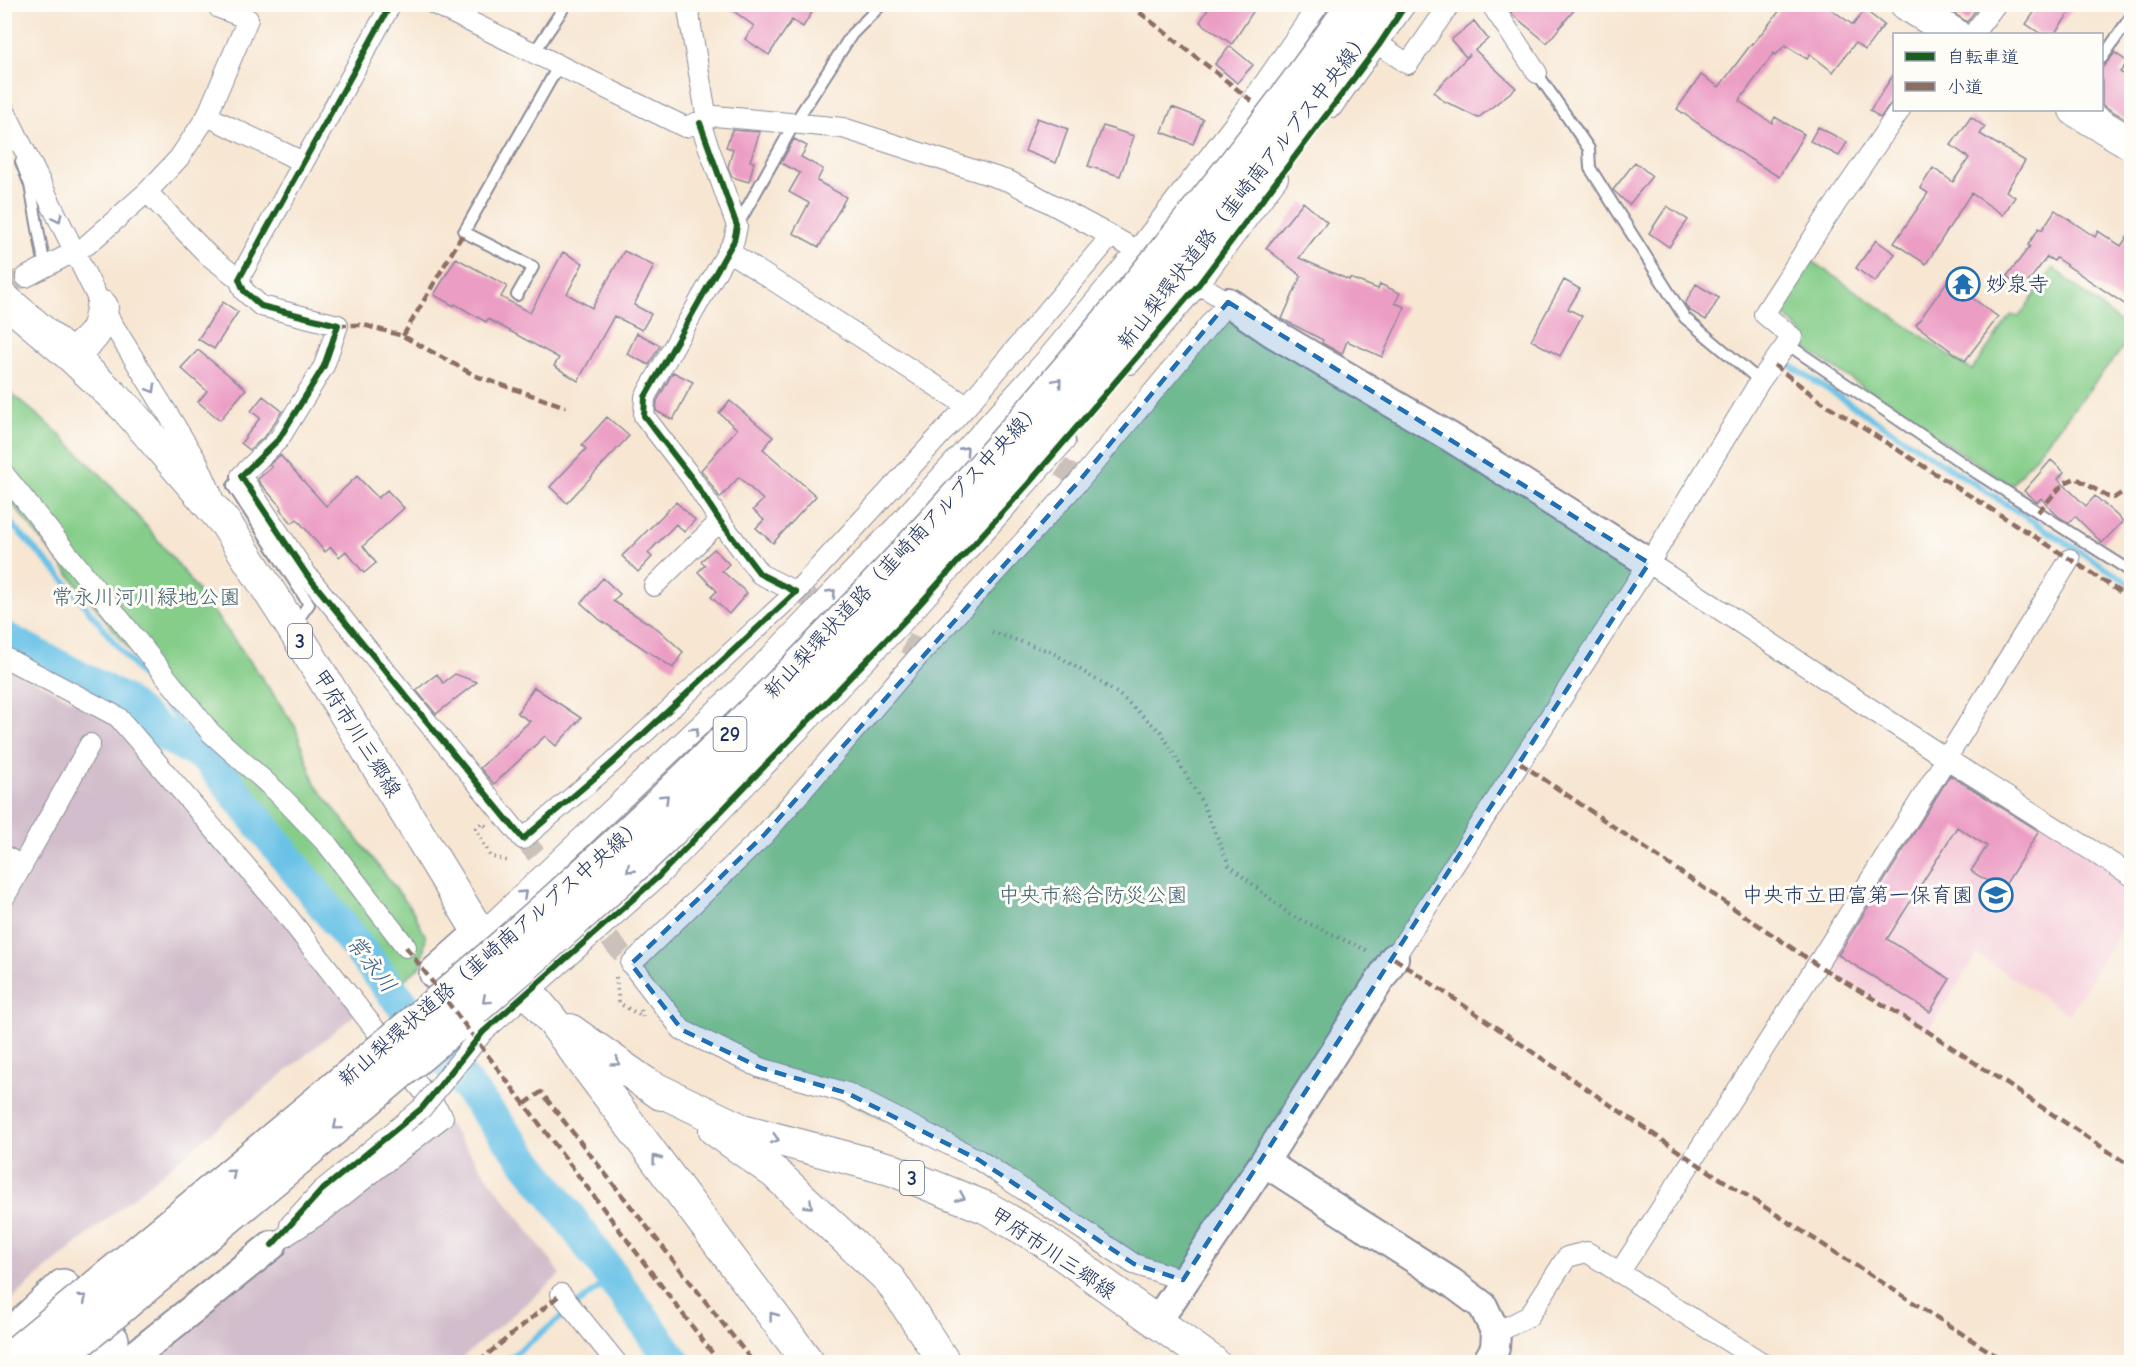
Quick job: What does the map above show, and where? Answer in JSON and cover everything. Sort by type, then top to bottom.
[{"type":"highway","name":"新山梨環状道路（韮崎南アルプス中央線）","points":[[5,1362],[551,905],[638,825],[812,651],[907,553],[996,455],[1083,352],[1252,142],[1354,4]]},
{"type":"highway","name":"新山梨環状道路（韮崎南アルプス中央線）","points":[[54,1362],[482,1004],[658,843],[834,669],[1019,470],[1109,364],[1270,163],[1387,4]]},
{"type":"highway","points":[[4,1341],[63,1286],[480,934]]},
{"type":"highway","points":[[82,1362],[112,1340],[483,1032]]},
{"type":"main road","points":[[1906,4],[1952,33]]},
{"type":"main road","points":[[2077,111],[2132,144]]},
{"type":"main road","name":"甲府市川三郷線","points":[[15,288],[71,356],[127,409],[225,524],[292,627],[480,934],[551,1019],[807,1360]]},
{"type":"main road","points":[[71,356],[94,336],[100,325],[102,307]]},
{"type":"main road","name":"甲府市川三郷線","points":[[551,1019],[580,1036],[775,1173],[890,1281],[944,1362]]},
{"type":"main road","name":"甲府市川三郷線","points":[[645,1083],[742,1130],[890,1170],[987,1208],[1041,1239],[1213,1362]]},
{"type":"street","points":[[87,245],[147,192],[178,158],[207,116],[248,19],[219,8],[220,4]]},
{"type":"street","points":[[239,279],[391,4]]},
{"type":"street","points":[[434,4],[685,127],[715,116],[843,129],[1011,182],[1199,284],[1274,333],[1450,437],[2132,876]]},
{"type":"street","points":[[687,4],[703,121],[737,226],[734,241],[645,397],[644,416],[760,574],[796,592]]},
{"type":"street","points":[[480,934],[739,688],[895,527],[1049,356],[1137,250],[1252,101],[1321,4],[1408,64],[1450,4]]},
{"type":"street","points":[[272,1245],[321,1191],[422,1108],[483,1032],[658,877],[909,616],[1029,483],[1199,284],[1379,45],[1406,4]]},
{"type":"street","points":[[1491,4],[1537,73]]},
{"type":"street","points":[[1974,33],[1996,4]]},
{"type":"street","points":[[4,109],[102,307],[198,463],[225,524]]},
{"type":"street","points":[[1156,1323],[1263,1162],[1649,563],[1760,381],[1792,337],[1764,314],[1899,111]]},
{"type":"street","points":[[207,116],[303,162]]},
{"type":"street","points":[[147,192],[208,255],[239,279],[244,291],[261,306],[338,325],[324,366],[279,439],[241,476],[307,574],[523,839],[611,764],[796,592],[967,406],[1111,236]]},
{"type":"street","points":[[728,251],[967,406]]},
{"type":"street","points":[[15,288],[45,267],[66,256]]},
{"type":"street","points":[[1183,1280],[1134,1264],[979,1160],[847,1093],[761,1068],[682,1030],[631,964],[765,834],[923,651],[1080,480],[1228,302]]},
{"type":"street","points":[[4,474],[211,733],[277,792],[327,844],[406,946]]},
{"type":"street","points":[[654,586],[720,521]]},
{"type":"street","points":[[1619,1273],[1699,1151],[1947,759],[2070,559]]},
{"type":"street","points":[[4,657],[118,717],[278,904],[443,1117],[321,1213],[272,1245],[127,1362]]},
{"type":"street","points":[[4,898],[13,861],[90,744]]},
{"type":"street","points":[[1263,1162],[1451,1282],[1483,1306],[1496,1334],[1495,1348],[1487,1362]]},
{"type":"street","points":[[1496,1334],[1529,1316],[1567,1257],[1587,1252],[1761,1362]]},
{"type":"street","points":[[561,1294],[616,1362]]},
{"type":"lane","points":[[534,53],[566,4]]},
{"type":"lane","points":[[737,226],[794,124],[852,34],[882,4]]},
{"type":"lane","points":[[2103,57],[2132,15]]},
{"type":"lane","points":[[517,296],[533,267],[464,232],[559,65]]},
{"type":"lane","points":[[1537,73],[1589,149],[1590,168],[1685,318],[1760,381]]},
{"type":"lane","points":[[4,114],[30,186],[45,267]]},
{"type":"lane","points":[[1787,344],[1977,473],[2132,572]]},
{"type":"lane","points":[[241,476],[233,486],[309,604],[292,627]]},
{"type":"path","points":[[992,632],[1052,652],[1117,693],[1161,732],[1203,804],[1229,865],[1289,914],[1374,953],[1394,958]]},
{"type":"path","points":[[489,828],[482,823],[476,828],[490,856],[507,861]]},
{"type":"path","points":[[615,971],[619,1003],[643,1017],[633,985],[642,979]]},
{"type":"path","points":[[1988,1362],[1993,1354]]},
{"type":"highlighted area","points":[[1228,302],[1649,563],[1183,1280],[1134,1264],[979,1160],[847,1093],[761,1068],[682,1030],[631,964],[765,834],[1080,480]]},
{"type":"shaded area","points":[[4,664],[110,721],[363,1008],[46,1269],[5,1306]]},
{"type":"shaded area","name":"中央市立田富第一保育園","points":[[1947,759],[2131,876],[2131,914],[2069,1014],[1977,955],[1927,1031],[1817,965]]},
{"type":"shaded area","points":[[443,1117],[561,1274],[457,1362],[127,1362]]},
{"type":"green space","points":[[1810,260],[1972,370],[2011,315],[2019,317],[2053,268],[2131,331],[2131,338],[2011,486],[1797,343],[1803,334],[1778,308]]},
{"type":"green space","name":"中央市総合防災公園","points":[[1228,302],[1649,563],[1183,1280],[1134,1264],[979,1160],[682,1030],[631,964],[765,834]]},
{"type":"green space","name":"常永川河川緑地公園","points":[[4,387],[54,429],[103,477],[147,527],[184,572],[295,726],[315,784],[413,911],[426,937],[421,966],[399,984],[5,495]]},
{"type":"building","points":[[724,4],[817,4],[803,27],[792,20],[769,55],[745,39],[754,26]]},
{"type":"building","points":[[1211,4],[1258,4],[1232,44],[1200,22]]},
{"type":"building","points":[[1506,4],[1579,4],[1547,43],[1513,15]]},
{"type":"building","points":[[1785,4],[1824,4],[1853,25],[1865,10],[1884,25],[1865,50],[1855,43],[1833,72],[1810,54],[1807,59],[1785,45],[1776,55],[1774,53],[1739,101],[1772,123],[1775,117],[1804,134],[1779,177],[1677,109],[1701,75],[1719,87]]},
{"type":"building","points":[[1962,4],[1980,4],[1967,22],[1955,14]]},
{"type":"building","points":[[2040,4],[2076,4],[2055,33],[2040,33],[2026,24]]},
{"type":"building","points":[[1474,21],[1488,39],[1475,50],[1516,88],[1478,118],[1442,100],[1434,92],[1470,54],[1466,57],[1451,40]]},
{"type":"building","points":[[1230,46],[1253,65],[1237,83],[1215,64]]},
{"type":"building","points":[[2115,53],[2128,62],[2120,72],[2132,79],[2132,123],[2103,106],[2103,67]]},
{"type":"building","points":[[1893,76],[1893,100],[1880,118],[1870,110]]},
{"type":"building","points":[[1172,107],[1203,119],[1193,144],[1162,132]]},
{"type":"building","points":[[1971,117],[1985,127],[1980,134],[2025,161],[2006,191],[2015,197],[2003,215],[1971,193],[1926,264],[1894,243],[1928,193],[1920,188],[1933,168],[1953,182],[1969,158],[1951,145]]},
{"type":"building","points":[[1037,118],[1068,129],[1056,163],[1025,151]]},
{"type":"building","points":[[1103,126],[1134,136],[1120,176],[1088,166]]},
{"type":"building","points":[[1818,127],[1847,142],[1839,156],[1810,141]]},
{"type":"building","points":[[732,130],[760,132],[750,161],[754,162],[749,182],[732,177],[728,167],[733,149],[726,147]]},
{"type":"building","points":[[794,139],[807,146],[801,157],[823,169],[817,181],[846,197],[819,247],[793,233],[809,203],[789,192],[800,173],[781,163]]},
{"type":"building","points":[[1635,162],[1652,176],[1629,205],[1613,190]]},
{"type":"building","points":[[1303,202],[1327,222],[1299,258],[1349,280],[1350,278],[1378,289],[1380,284],[1400,293],[1395,303],[1405,307],[1382,357],[1347,341],[1342,354],[1322,343],[1323,340],[1282,319],[1301,276],[1266,248]]},
{"type":"building","points":[[1667,206],[1688,220],[1669,247],[1649,233]]},
{"type":"building","points":[[2055,210],[2095,237],[2098,231],[2121,246],[2132,230],[2132,309],[2056,258],[2054,261],[2047,257],[2023,289],[2007,276],[2030,246],[2028,245],[2039,228],[2042,230]]},
{"type":"building","points":[[1876,240],[1895,254],[1875,282],[1856,268]]},
{"type":"building","points":[[624,251],[654,266],[634,305],[651,314],[642,330],[614,316],[578,381],[554,366],[559,358],[488,319],[486,322],[434,295],[456,258],[507,286],[501,297],[530,313],[563,252],[583,263],[567,294],[592,308]]},
{"type":"building","points":[[1564,280],[1580,289],[1568,309],[1582,316],[1560,356],[1531,340]]},
{"type":"building","points":[[1948,280],[1998,317],[1965,361],[1916,325]]},
{"type":"building","points":[[1696,284],[1719,298],[1706,320],[1689,310],[1685,304]]},
{"type":"building","points":[[223,302],[238,312],[214,349],[198,339]]},
{"type":"building","points":[[637,333],[660,345],[649,365],[627,354]]},
{"type":"building","points":[[198,350],[246,389],[220,420],[198,402],[207,391],[181,368]]},
{"type":"building","points":[[673,372],[693,382],[673,420],[656,411],[657,401]]},
{"type":"building","points":[[263,396],[282,411],[267,434],[250,450],[241,443],[260,418],[251,411]]},
{"type":"building","points":[[730,401],[773,437],[763,449],[816,496],[773,543],[756,528],[764,520],[753,510],[763,500],[739,477],[720,498],[701,470],[737,429],[719,413]]},
{"type":"building","points":[[607,417],[629,436],[567,503],[550,487],[586,449],[582,445]]},
{"type":"building","points":[[280,455],[326,506],[357,476],[378,498],[387,490],[404,508],[363,546],[376,563],[364,573],[346,551],[339,557],[331,547],[325,552],[297,519],[292,523],[259,482],[258,479],[272,467],[269,465]]},
{"type":"building","points":[[2051,460],[2064,472],[2058,479],[2086,506],[2095,496],[2123,521],[2102,543],[2075,516],[2069,523],[2059,517],[2041,498],[2037,502],[2024,491]]},
{"type":"building","points":[[676,502],[695,520],[684,532],[676,524],[648,553],[652,557],[638,572],[622,556]]},
{"type":"building","points":[[714,549],[729,564],[722,571],[747,593],[729,614],[711,597],[717,591],[698,572],[705,565],[701,561]]},
{"type":"building","points":[[603,578],[620,594],[613,601],[658,629],[683,652],[673,668],[600,620],[581,603]]},
{"type":"building","points":[[437,674],[443,683],[455,674],[477,682],[436,714],[416,690]]},
{"type":"building","points":[[534,687],[581,718],[556,746],[545,736],[494,784],[480,768],[530,721],[517,713]]},
{"type":"building","points":[[1950,775],[2039,831],[2002,890],[1971,871],[1987,846],[1957,827],[1887,939],[1950,979],[1930,1012],[1838,955]]},
{"type":"waterway","points":[[1788,364],[2132,585]]},
{"type":"waterway","points":[[4,516],[65,581],[208,758]]},
{"type":"waterway","name":"常永川","points":[[4,638],[122,700],[160,732],[208,758],[553,1195],[674,1362]]},
{"type":"waterway","points":[[505,1362],[612,1277]]},
{"type":"tunnel","points":[[4,285],[26,277]]},
{"type":"tunnel","points":[[1035,450],[1080,480]]},
{"type":"tunnel","points":[[796,592],[923,651]]},
{"type":"tunnel","points":[[523,839],[559,880]]},
{"type":"tunnel","points":[[590,916],[631,964]]},
{"type":"marked path","points":[[1129,4],[1252,101]]},
{"type":"marked path","points":[[403,336],[464,232]]},
{"type":"marked path","points":[[338,325],[364,325],[403,336],[476,376],[566,407]]},
{"type":"marked path","points":[[1774,365],[1819,400],[2132,600]]},
{"type":"marked path","points":[[2038,512],[2064,483],[2076,478],[2108,497],[2114,498],[2132,486]]},
{"type":"marked path","points":[[1520,763],[1817,965],[1927,1031],[2132,1167]]},
{"type":"marked path","points":[[406,947],[719,1362]]},
{"type":"marked path","points":[[1394,958],[1693,1161],[2006,1362]]},
{"type":"marked path","points":[[525,1104],[541,1092],[753,1362]]},
{"type":"marked path","points":[[478,1362],[561,1294]]},
{"type":"cycle path","points":[[391,4],[239,279],[244,291],[261,306],[338,325],[324,366],[279,439],[241,476],[307,575],[523,839],[611,764],[796,592],[760,574],[644,416],[645,397],[734,241],[737,226],[700,123]]},
{"type":"cycle path","points":[[272,1245],[321,1191],[422,1108],[483,1032],[658,877],[909,616],[1029,483],[1199,284],[1379,45],[1406,4]]},
{"type":"place","name":"妙泉寺","points":[[1963,284]]},
{"type":"place","name":"中央市立田富第一保育園","points":[[1996,895]]}]
